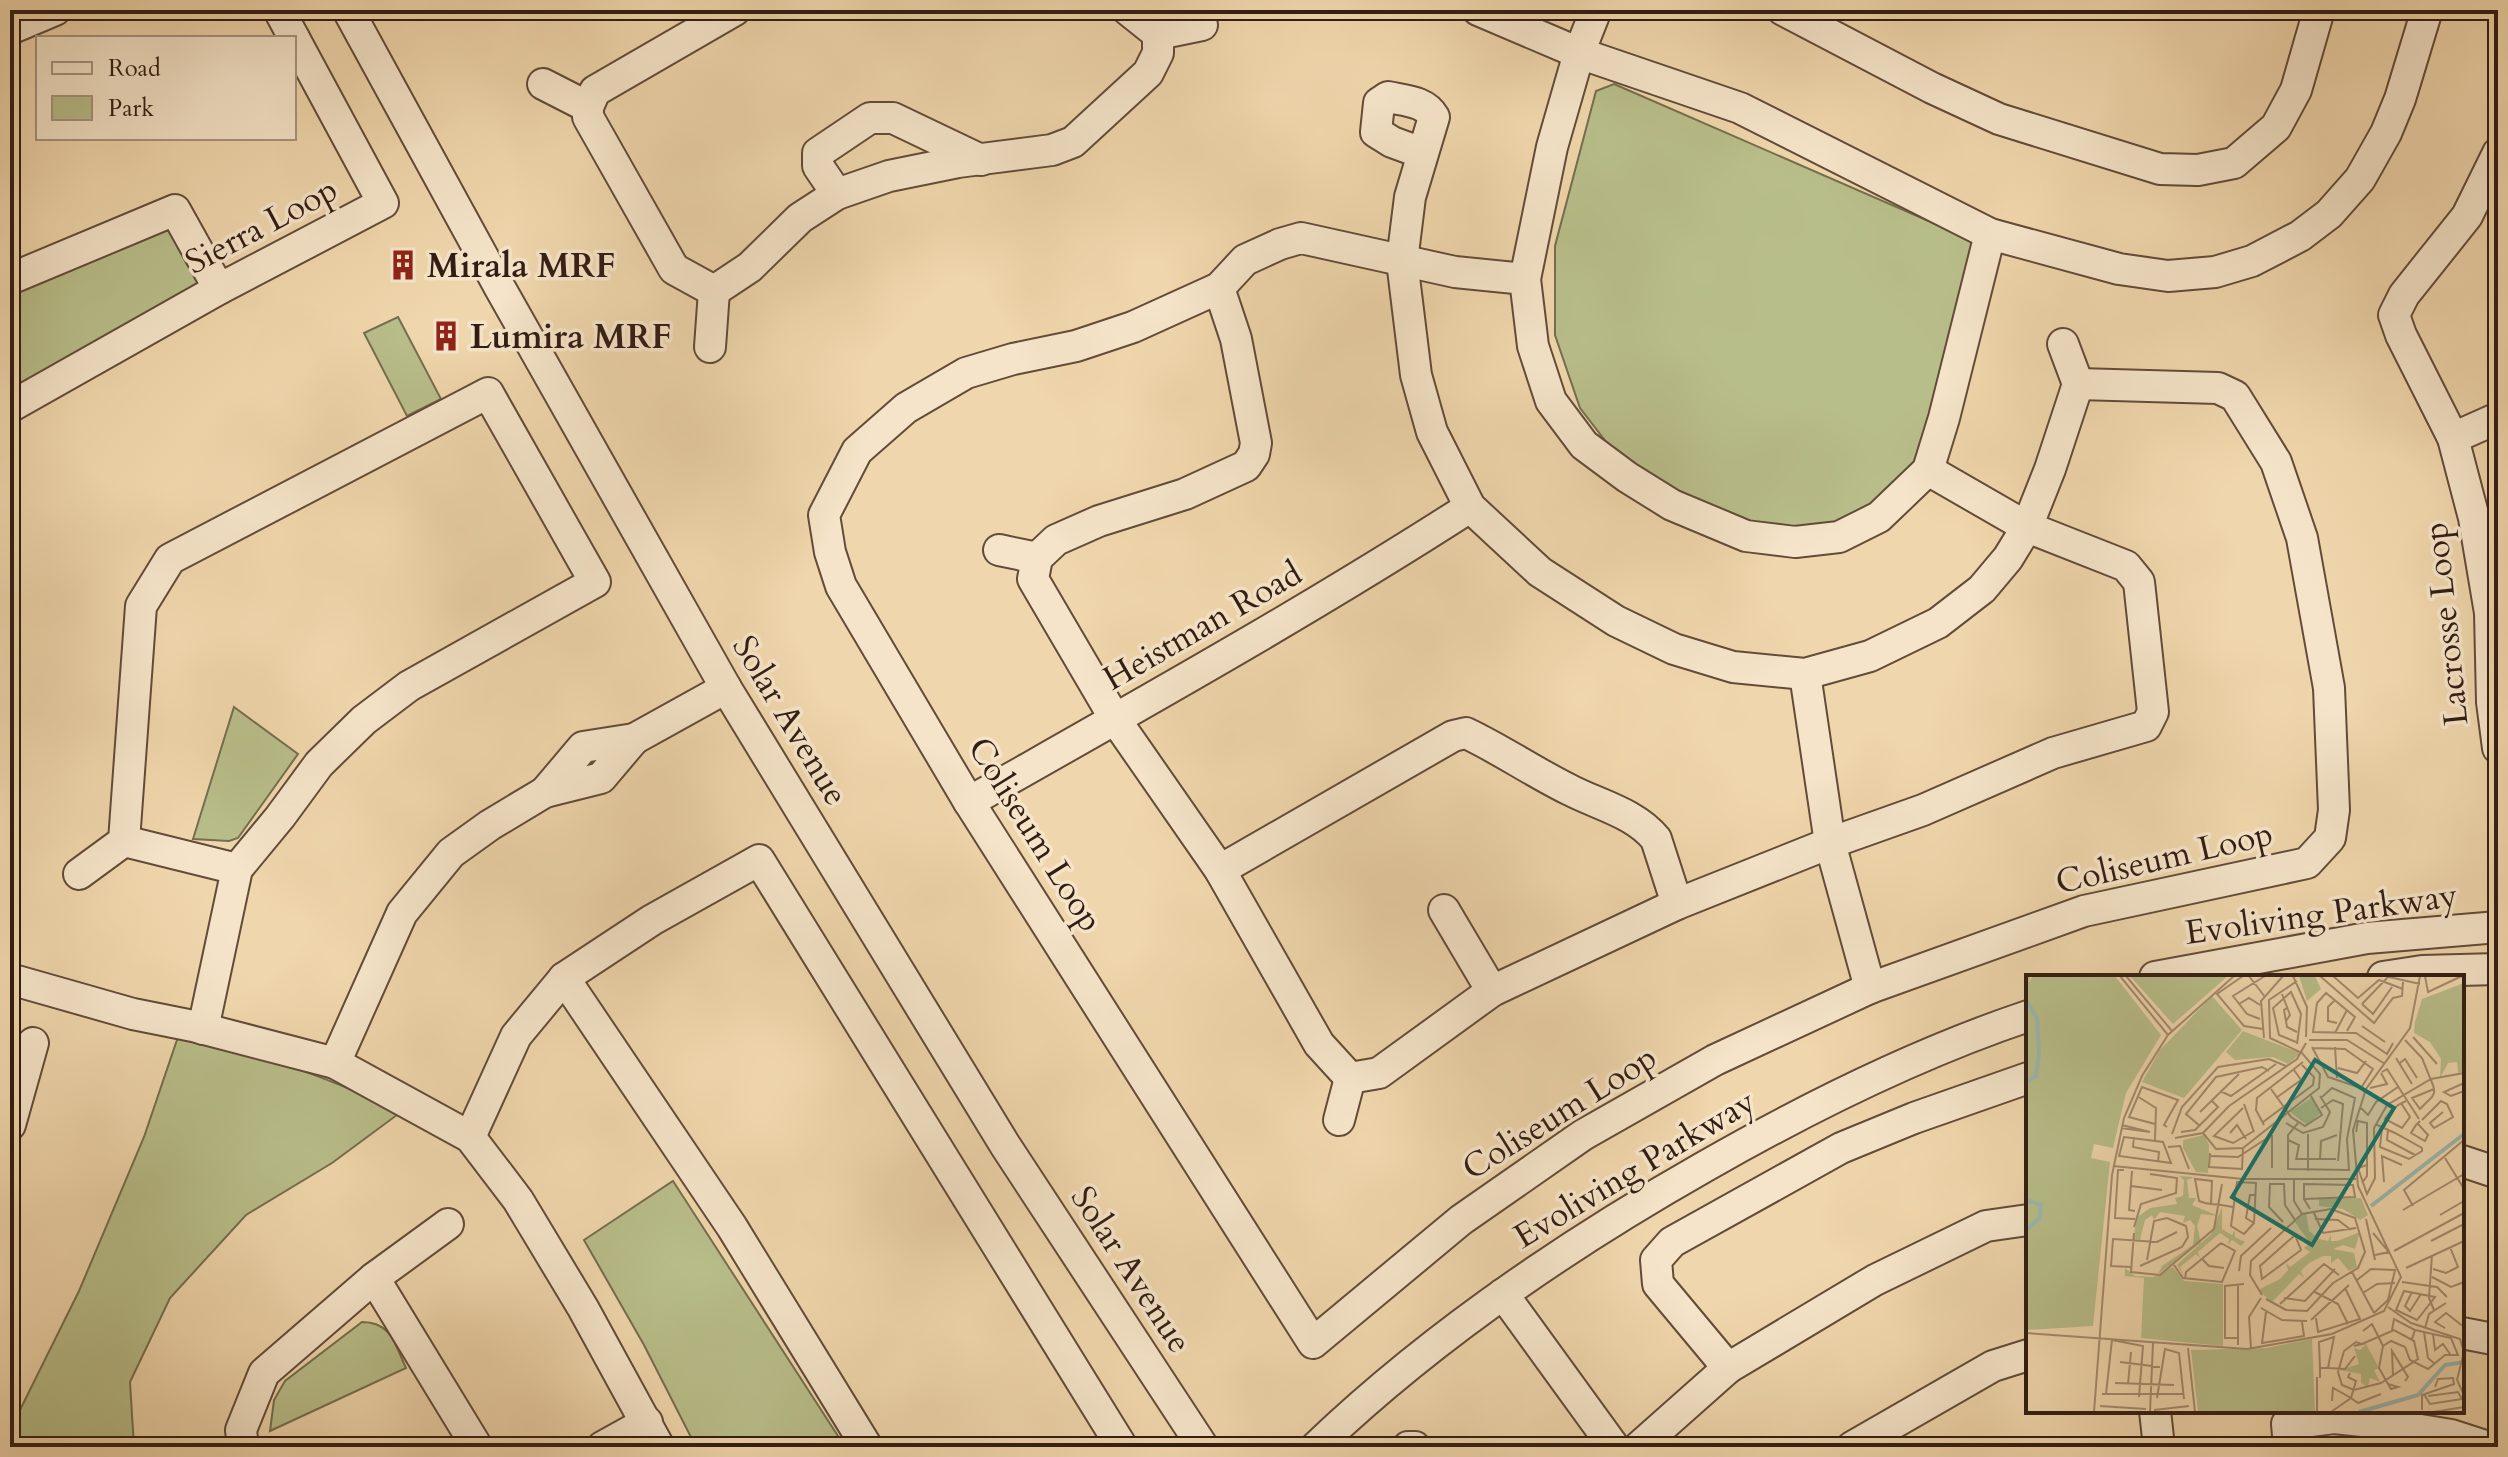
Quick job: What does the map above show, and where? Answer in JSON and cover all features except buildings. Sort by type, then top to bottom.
[{"type":"street","points":[[10,29],[55,10]]},
{"type":"street","name":"Sierra Loop","points":[[279,10],[293,36]]},
{"type":"street","name":"Solar Avenue","points":[[348,10],[500,288],[726,688],[1005,1145],[1203,1447]]},
{"type":"street","points":[[714,291],[674,269],[588,117],[588,107],[595,91],[735,10]]},
{"type":"street","points":[[1128,10],[1158,34]]},
{"type":"street","points":[[1478,10],[1579,53],[1740,108],[1990,234],[2119,269],[2168,276],[2215,272],[2252,261],[2300,236],[2329,214],[2360,179],[2386,133],[2400,99],[2427,10]]},
{"type":"street","points":[[1596,10],[1579,53],[1552,147],[1525,279],[1533,346],[1551,401],[1584,445],[1672,505],[1746,536],[1795,542],[1839,537],[1879,517],[1928,470],[1990,234]]},
{"type":"street","points":[[1783,10],[1932,88],[1999,119],[2160,169],[2198,170],[2234,163],[2276,127],[2296,90],[2319,10]]},
{"type":"street","points":[[1158,34],[1202,25]]},
{"type":"street","points":[[714,291],[750,267],[800,218],[837,194],[889,176],[958,162],[1052,150],[1073,142],[1148,73],[1158,53],[1158,34]]},
{"type":"street","name":"Sierra Loop","points":[[10,407],[219,289],[383,203],[296,42]]},
{"type":"street","points":[[543,84],[588,107]]},
{"type":"street","points":[[837,194],[818,166],[818,153],[870,118],[893,118],[981,161]]},
{"type":"street","points":[[1422,153],[1410,197],[1402,261],[1416,375],[1432,432],[1470,507],[1540,572],[1616,621],[1674,649],[1733,667],[1805,674],[1870,656],[1938,623],[1982,589],[2008,558],[2027,527],[2050,469],[2078,384],[2063,344]]},
{"type":"street","name":"Lacrosse Loop","points":[[2498,156],[2467,216],[2404,295],[2394,315],[2453,438],[2474,518],[2490,613],[2492,702],[2498,748]]},
{"type":"street","points":[[10,279],[175,210],[219,289]]},
{"type":"street","points":[[1350,1078],[1319,1044],[1220,870],[1115,719],[1033,579],[1037,558],[1071,531],[1185,494],[1246,466],[1254,454],[1256,443],[1236,339],[1219,288],[1245,260],[1301,238],[1455,272],[1525,279]]},
{"type":"street","name":"Coliseum Loop","points":[[1219,288],[1133,327],[1076,346],[966,373],[906,408],[857,451],[824,515],[830,552],[841,586],[969,802],[1313,1343],[1461,1220],[1583,1135],[1715,1060],[1870,988],[2084,911],[2307,863],[2330,838],[2334,810],[2329,688],[2302,538],[2276,462],[2235,396],[2218,388],[2078,384]]},
{"type":"street","points":[[710,347],[714,291]]},
{"type":"street","points":[[79,874],[124,841],[141,606],[170,559],[488,393],[595,582],[409,686],[364,720],[319,764],[237,869],[203,1029]]},
{"type":"street","points":[[2453,438],[2498,418]]},
{"type":"street","points":[[1350,1078],[1379,1073],[1492,991],[1677,904],[1923,810],[2053,753],[2146,726],[2153,712],[2139,582],[2126,566],[2027,527],[1928,470]]},
{"type":"street","name":"Heistman Road","points":[[969,802],[1312,606],[1470,507]]},
{"type":"street","points":[[999,550],[1037,558]]},
{"type":"street","points":[[1805,674],[1830,843],[1870,988]]},
{"type":"street","points":[[335,1063],[402,913],[451,853],[545,792],[601,778],[634,739],[726,688]]},
{"type":"street","points":[[1220,870],[1453,736],[1466,733],[1569,790],[1635,820],[1649,831],[1656,839],[1677,904]]},
{"type":"street","points":[[124,841],[237,869]]},
{"type":"street","points":[[470,1137],[516,1036],[564,978],[652,920],[759,860],[1122,1447]]},
{"type":"street","points":[[1444,910],[1492,991]]},
{"type":"street","name":"Evoliving Parkway","points":[[2166,975],[2367,938],[2498,927]]},
{"type":"street","points":[[2423,974],[2498,969]]},
{"type":"street","points":[[564,978],[732,1227],[867,1447]]},
{"type":"street","points":[[10,979],[133,1014],[335,1063],[470,1137],[518,1200],[653,1435],[602,1447]]},
{"type":"street","name":"Evoliving Parkway","points":[[1316,1447],[1407,1365],[1565,1249],[1647,1199],[1872,1077],[2026,1017]]},
{"type":"street","points":[[10,1125],[33,1043]]},
{"type":"street","points":[[1339,1120],[1350,1078]]},
{"type":"street","points":[[1728,1368],[1658,1284],[1656,1260],[1672,1242],[1841,1148],[1914,1118],[2026,1079]]},
{"type":"street","points":[[2464,1162],[2498,1173]]},
{"type":"street","points":[[1639,1447],[1728,1368],[1875,1280],[1986,1226],[2026,1220]]},
{"type":"street","points":[[243,1447],[241,1430],[264,1373],[374,1278],[448,1224]]},
{"type":"street","points":[[374,1278],[477,1447]]},
{"type":"street","points":[[1503,1294],[1614,1447]]},
{"type":"street","points":[[2464,1333],[2498,1340]]},
{"type":"street","points":[[1852,1447],[1993,1366],[2026,1356]]},
{"type":"street","points":[[2153,1445],[2155,1413]]},
{"type":"street","points":[[2289,1447],[2287,1424],[2334,1418],[2451,1435],[2488,1447]]},
{"type":"street","points":[[1408,1447],[1415,1447]]},
{"type":"green space","points":[[1614,84],[1970,239],[1978,249],[1923,467],[1835,530],[1742,528],[1686,503],[1614,452],[1580,408],[1555,335],[1555,246],[1596,91]]},
{"type":"green space","points":[[166,227],[198,283],[57,372],[10,397],[10,294]]},
{"type":"green space","points":[[398,317],[441,399],[407,416],[364,333]]},
{"type":"green space","points":[[234,707],[298,754],[238,838],[229,841],[193,839]]},
{"type":"green space","points":[[178,1037],[292,1067],[401,1112],[332,1163],[246,1215],[170,1298],[130,1382],[134,1447],[10,1447],[10,1418],[19,1412],[79,1291],[144,1137]]},
{"type":"green space","points":[[673,1181],[845,1447],[696,1447],[644,1345],[584,1240]]},
{"type":"green space","points":[[362,1322],[386,1330],[406,1368],[270,1431],[274,1400],[285,1381]]},
{"type":"place","name":"Mirala MRF","points":[[403,265]]},
{"type":"place","name":"Lumira MRF","points":[[446,336]]}]
